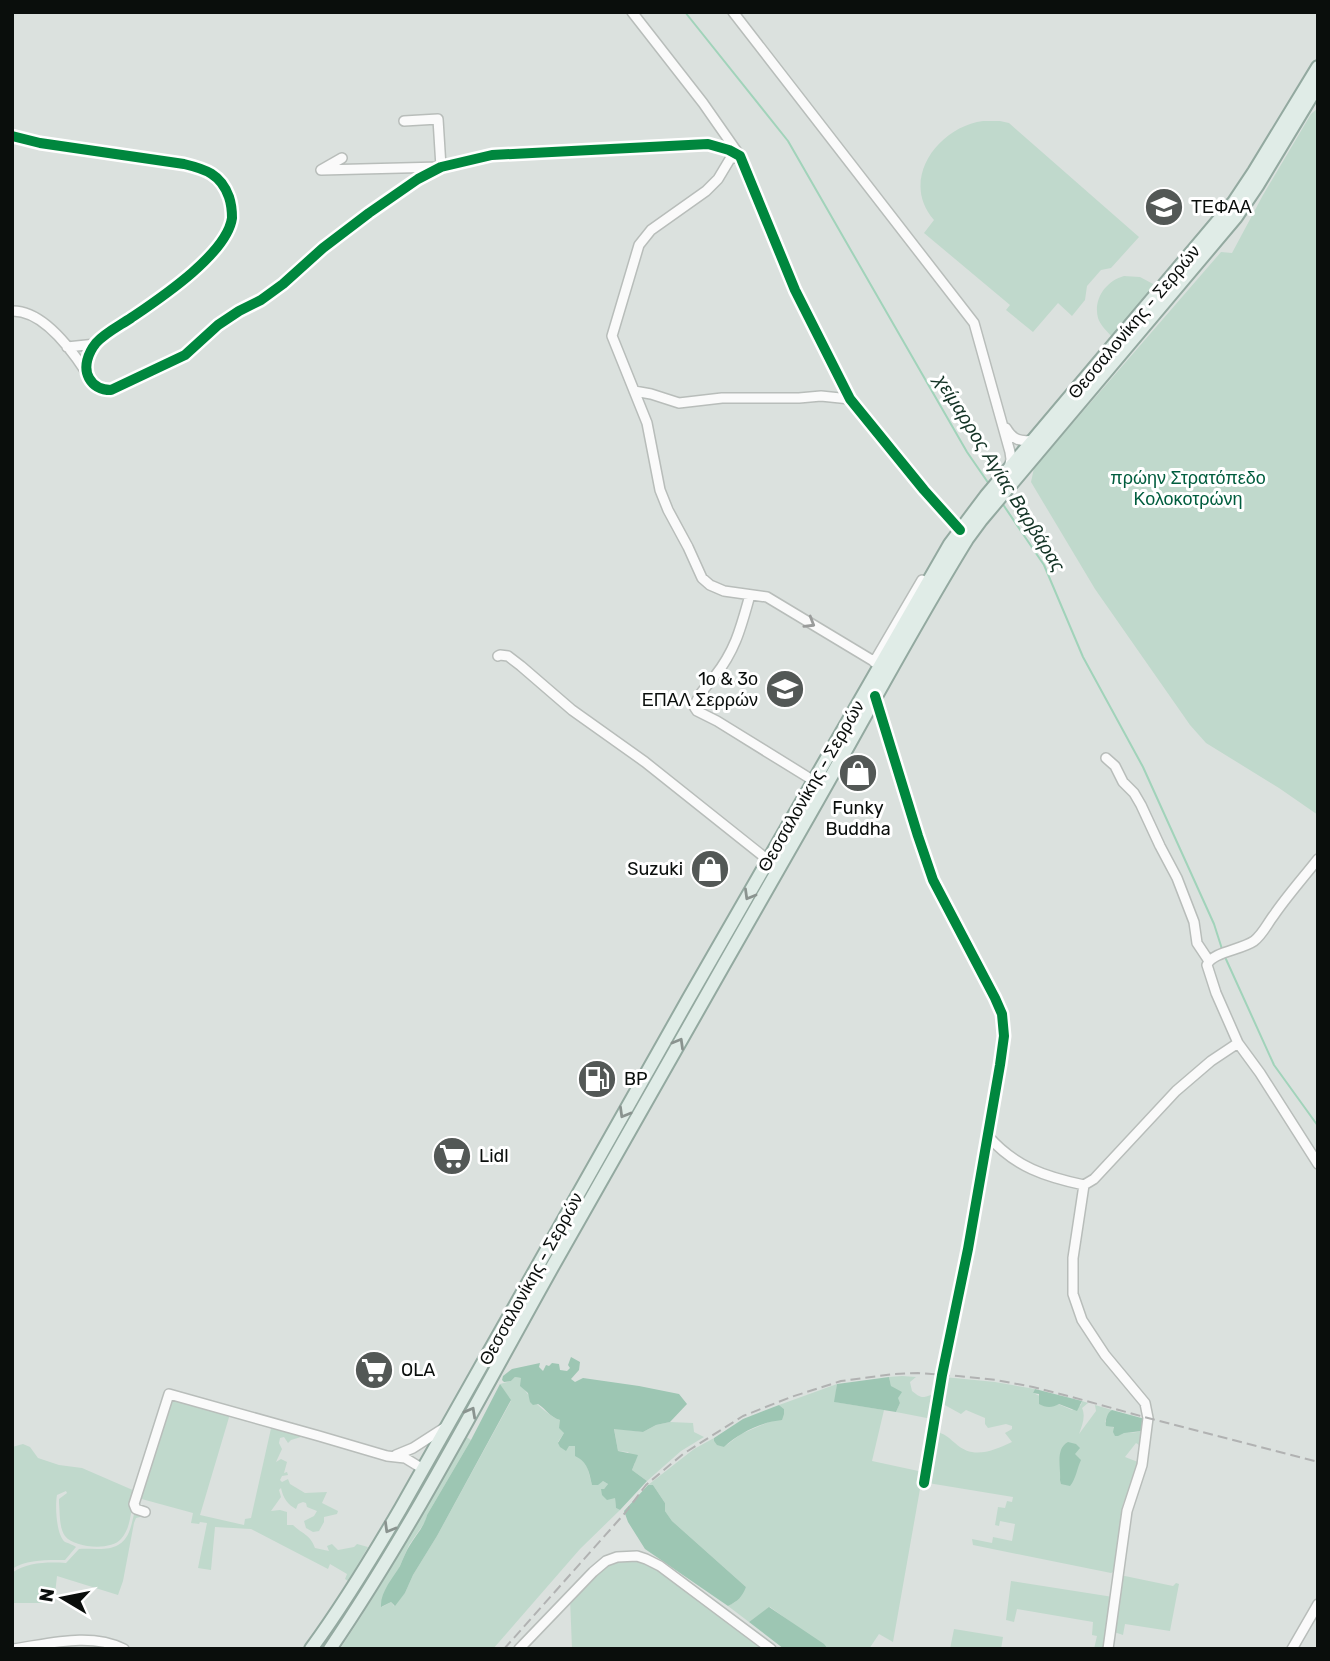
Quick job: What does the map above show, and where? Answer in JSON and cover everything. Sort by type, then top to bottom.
[{"type":"main road","name":"Θεσσαλονίκης - Σερρών","points":[[311,1649],[358,1580],[423,1469],[768,860],[960,530],[977,516],[1231,223],[1250,199],[1302,114],[1315,84]]},
{"type":"main road","name":"Θεσσαλονίκης - Σερρών","points":[[1009,476],[1034,440],[1234,202],[1315,84]]},
{"type":"main road","name":"Θεσσαλονίκης - Σερρών","points":[[929,584],[967,538],[977,516]]},
{"type":"main road","name":"Θεσσαλονίκης - Σερρών","points":[[330,1649],[438,1472],[626,1135],[811,812],[875,696],[881,666]]},
{"type":"street","points":[[632,12],[704,103],[740,156],[795,290],[850,399],[960,530]]},
{"type":"street","points":[[733,12],[974,323],[1011,457],[1009,476]]},
{"type":"street","points":[[404,121],[438,119],[441,167]]},
{"type":"street","points":[[12,136],[40,143],[205,169],[219,179],[230,202],[232,218],[222,241],[210,255],[162,296],[96,344],[88,357],[87,374]]},
{"type":"street","points":[[342,158],[320,170],[441,167],[492,155],[708,144],[729,149],[740,156]]},
{"type":"street","points":[[740,156],[730,159],[718,179],[706,191],[651,230],[639,245],[612,335],[647,423],[660,490],[690,549],[700,576],[718,589],[767,597],[881,666]]},
{"type":"street","points":[[12,311],[31,314],[42,321],[67,347],[92,383],[104,390],[111,390],[185,355],[218,325],[283,284],[323,248],[369,213],[418,178],[441,167]]},
{"type":"street","points":[[67,347],[96,344]]},
{"type":"street","points":[[634,391],[679,403],[722,398],[821,396],[850,399]]},
{"type":"street","points":[[1002,420],[1013,438],[1034,440]]},
{"type":"street","points":[[750,595],[734,648],[697,699],[695,708],[814,780]]},
{"type":"street","points":[[498,656],[505,655],[521,666],[572,710],[645,762],[768,860]]},
{"type":"street","points":[[875,696],[933,880],[995,998],[1002,1014],[1004,1036],[968,1249],[942,1375],[924,1482]]},
{"type":"street","points":[[1106,758],[1115,766],[1122,782],[1141,804],[1177,878],[1194,922],[1198,943],[1211,959]]},
{"type":"street","points":[[1211,959],[1257,938],[1318,859]]},
{"type":"street","points":[[1211,959],[1208,971],[1238,1043],[1318,1164]]},
{"type":"street","points":[[988,1136],[1004,1152],[1031,1170],[1054,1179],[1084,1185],[1094,1179],[1176,1091],[1211,1060],[1238,1043]]},
{"type":"street","points":[[1084,1185],[1073,1258],[1073,1294],[1082,1320],[1105,1355],[1145,1403],[1148,1418],[1142,1465],[1127,1511],[1108,1649]]},
{"type":"street","points":[[145,1512],[136,1510],[134,1504],[169,1394],[391,1457],[407,1458],[423,1469]]},
{"type":"street","points":[[391,1457],[433,1436],[453,1417]]},
{"type":"street","points":[[519,1649],[606,1561],[638,1556],[660,1566],[771,1649]]},
{"type":"street","points":[[1292,1649],[1318,1604]]},
{"type":"street","points":[[13,1649],[86,1640],[106,1642],[124,1649]]},
{"type":"green space","name":"πρώην Στρατόπεδο Κολοκοτρώνη","points":[[1318,108],[1318,815],[1206,743],[1190,725],[1095,589],[1031,482],[1034,468],[1221,252],[1232,253],[1311,114]]},
{"type":"green space","points":[[983,121],[1009,123],[1139,237],[1111,268],[1101,270],[1087,286],[1085,300],[1072,316],[1058,303],[1033,332],[1006,310],[1010,305],[924,233],[934,220],[924,205],[921,188],[922,173],[928,158],[938,144],[951,133]]},
{"type":"green space","points":[[1124,276],[1140,277],[1155,285],[1112,337],[1099,321],[1097,304],[1107,286]]},
{"type":"green space","points":[[571,1357],[580,1362],[579,1370],[571,1379],[575,1382],[583,1378],[639,1386],[679,1394],[687,1404],[670,1422],[643,1432],[614,1429],[618,1451],[638,1455],[632,1470],[647,1481],[620,1510],[616,1508],[615,1498],[607,1500],[602,1495],[601,1489],[608,1484],[603,1481],[592,1485],[585,1464],[575,1456],[575,1446],[569,1446],[566,1451],[560,1447],[558,1443],[564,1433],[559,1428],[560,1420],[538,1404],[533,1405],[530,1402],[528,1393],[520,1386],[521,1378],[515,1377],[504,1382],[502,1380],[512,1369],[540,1363],[539,1367],[543,1371],[546,1365],[552,1363],[559,1364],[560,1370],[567,1371]]},
{"type":"green space","points":[[515,1377],[521,1378],[524,1389],[535,1402],[560,1420],[564,1433],[558,1442],[576,1446],[587,1466],[592,1485],[603,1481],[608,1484],[604,1489],[615,1498],[616,1508],[620,1510],[580,1549],[493,1649],[340,1649],[405,1544],[465,1436],[471,1440],[409,1545],[382,1607],[391,1602],[394,1606],[405,1593],[511,1401],[500,1384]]},
{"type":"green space","points":[[889,1377],[916,1377],[910,1382],[912,1391],[919,1396],[935,1394],[932,1419],[896,1412],[900,1403]]},
{"type":"green space","points":[[889,1377],[891,1386],[902,1392],[898,1398],[900,1403],[896,1412],[834,1402],[837,1384]]},
{"type":"green space","points":[[944,1377],[1035,1389],[1033,1393],[1072,1410],[1081,1405],[1082,1401],[1088,1403],[1082,1408],[1084,1418],[1079,1434],[1096,1411],[1095,1405],[1112,1410],[1105,1422],[1114,1428],[1127,1432],[1142,1431],[1139,1445],[1136,1443],[1125,1457],[1138,1462],[1123,1504],[1117,1570],[1111,1573],[973,1545],[972,1539],[992,1543],[993,1537],[1012,1541],[1015,1524],[1000,1521],[999,1526],[995,1525],[998,1507],[1005,1508],[1007,1501],[1012,1502],[1013,1497],[928,1483],[936,1432],[976,1453],[1012,1442],[1005,1433],[1012,1429],[1012,1426],[1006,1424],[988,1428],[985,1418],[966,1410],[961,1414],[941,1403]]},
{"type":"green space","points":[[500,1384],[511,1400],[405,1593],[395,1606],[391,1602],[381,1607],[388,1585]]},
{"type":"green space","points":[[837,1384],[835,1402],[884,1410],[872,1461],[923,1472],[893,1642],[879,1634],[869,1649],[828,1649],[770,1607],[749,1622],[728,1606],[735,1602],[746,1587],[672,1521],[665,1511],[665,1503],[653,1485],[648,1485],[694,1449],[714,1438],[714,1441],[724,1447],[741,1434],[771,1421],[784,1409],[779,1405]]},
{"type":"green space","points":[[1035,1389],[1082,1401],[1077,1411],[1059,1404],[1044,1406],[1039,1404],[1039,1394],[1033,1393]]},
{"type":"green space","points":[[172,1399],[230,1414],[200,1515],[244,1525],[245,1519],[251,1518],[272,1424],[302,1433],[301,1437],[288,1443],[284,1437],[280,1438],[282,1449],[276,1462],[281,1459],[287,1462],[284,1473],[287,1472],[288,1475],[282,1476],[280,1480],[282,1482],[288,1479],[290,1484],[305,1493],[327,1492],[322,1503],[338,1511],[337,1514],[324,1517],[319,1531],[313,1532],[306,1528],[304,1521],[314,1516],[317,1511],[303,1502],[298,1504],[296,1509],[288,1503],[281,1488],[281,1497],[271,1511],[287,1512],[287,1525],[293,1525],[306,1535],[315,1548],[329,1551],[327,1546],[332,1544],[338,1550],[357,1544],[368,1547],[348,1581],[345,1579],[347,1574],[330,1564],[328,1569],[251,1529],[215,1527],[211,1570],[198,1568],[207,1523],[191,1523],[193,1513],[138,1498]]},
{"type":"green space","points":[[779,1405],[784,1409],[782,1420],[751,1429],[724,1447],[714,1441],[714,1438],[743,1419]]},
{"type":"green space","points":[[1112,1410],[1145,1419],[1142,1431],[1115,1436],[1114,1427],[1106,1426],[1107,1417]]},
{"type":"green space","points":[[670,1422],[693,1423],[694,1432],[704,1437],[681,1451],[647,1481],[632,1470],[635,1463],[628,1452],[618,1451],[614,1428],[643,1432]]},
{"type":"green space","points":[[1068,1442],[1080,1448],[1075,1454],[1081,1460],[1070,1486],[1061,1484],[1060,1480],[1061,1449]]},
{"type":"green space","points":[[23,1444],[30,1447],[38,1458],[59,1465],[82,1468],[135,1491],[129,1522],[121,1539],[109,1545],[93,1546],[76,1543],[65,1536],[59,1499],[66,1491],[57,1495],[58,1527],[65,1542],[76,1547],[65,1560],[31,1562],[12,1569],[12,1447]]},
{"type":"green space","points":[[648,1485],[653,1485],[665,1503],[665,1511],[672,1521],[746,1587],[737,1600],[728,1606],[645,1549],[624,1511]]},
{"type":"green space","points":[[135,1510],[140,1513],[140,1517],[136,1518],[134,1523],[118,1595],[57,1576],[54,1603],[12,1603],[12,1573],[31,1565],[66,1563],[79,1549],[101,1549],[120,1544],[130,1529]]},
{"type":"green space","points":[[637,1559],[656,1566],[767,1649],[572,1649],[570,1598],[607,1562]]},
{"type":"green space","points":[[1120,1575],[1173,1586],[1179,1584],[1170,1631],[1125,1624],[1123,1635],[1114,1632]]},
{"type":"green space","points":[[1011,1581],[1113,1597],[1105,1649],[1094,1649],[1097,1636],[1092,1635],[1093,1622],[1017,1609],[1014,1622],[1006,1620]]},
{"type":"green space","points":[[769,1607],[828,1649],[784,1649],[749,1622]]},
{"type":"green space","points":[[954,1629],[1003,1637],[1001,1649],[950,1649]]},
{"type":"waterway","name":"χείμαρρος Αγίας Βαρβάρας","points":[[685,12],[788,141],[967,452],[989,484]]},
{"type":"waterway","name":"χείμαρρος Αγίας Βαρβάρας","points":[[1002,503],[1044,565],[1083,657],[1143,767],[1214,924],[1222,949]]},
{"type":"waterway","name":"χείμαρρος Αγίας Βαρβάρας","points":[[1225,957],[1274,1065],[1318,1126]]},
{"type":"railway","points":[[504,1649],[625,1513],[646,1485],[683,1454],[743,1416],[841,1381],[918,1373],[996,1380],[1033,1387],[1318,1462]]},
{"type":"cycle path","points":[[12,136],[40,143],[184,164],[217,178],[226,189],[232,218],[218,246],[174,288],[108,333],[93,347],[86,365],[87,374],[93,384],[111,390],[185,355],[218,325],[283,284],[323,248],[369,213],[418,179],[441,167],[492,155],[708,144],[729,150],[740,156],[795,290],[850,399],[960,530]]},
{"type":"cycle path","points":[[875,696],[933,880],[995,998],[1002,1014],[1004,1036],[924,1483]]},
{"type":"place","name":"ΤΕΦΑΑ","points":[[1164,207]]},
{"type":"place","name":"1ο & 3ο ΕΠΑΛ Σερρών","points":[[785,689]]},
{"type":"place","name":"Funky Buddha","points":[[858,773]]},
{"type":"place","name":"Suzuki","points":[[710,869]]},
{"type":"place","name":"BP","points":[[597,1079]]},
{"type":"place","name":"Lidl","points":[[452,1156]]},
{"type":"place","name":"OLA","points":[[374,1370]]}]
